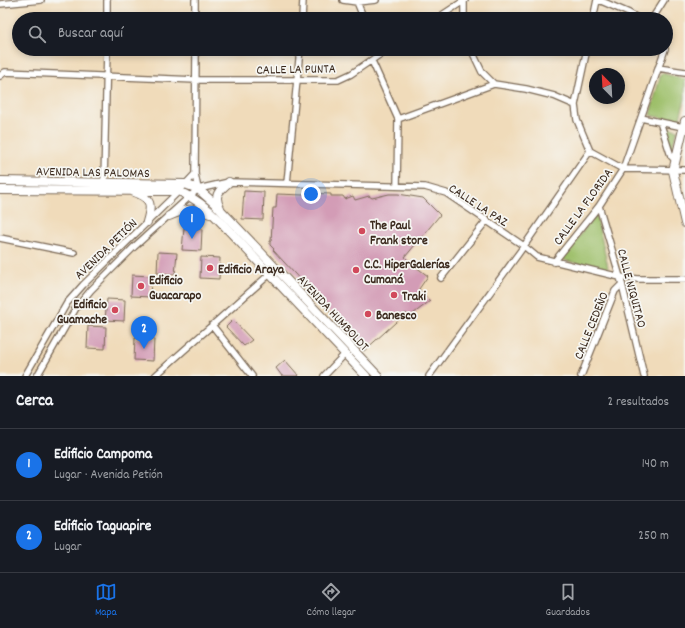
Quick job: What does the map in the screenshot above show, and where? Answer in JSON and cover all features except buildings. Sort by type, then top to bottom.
[{"type":"main road","points":[[684,124],[673,171],[685,223]]},
{"type":"main road","name":"AVENIDA LAS PALOMAS","points":[[0,181],[185,184]]},
{"type":"main road","points":[[169,216],[184,210],[192,209],[219,214],[216,196],[219,191],[229,182]]},
{"type":"main road","name":"AVENIDA HUMBOLDT","points":[[185,184],[198,189],[219,214],[273,271],[378,376]]},
{"type":"main road","name":"AVENIDA LAS PALOMAS","points":[[0,190],[179,191]]},
{"type":"main road","points":[[130,190],[146,197],[150,202],[150,212],[147,222]]},
{"type":"main road","name":"AVENIDA HUMBOLDT","points":[[179,191],[219,214]]},
{"type":"main road","name":"AVENIDA HUMBOLDT","points":[[273,271],[366,376]]},
{"type":"street","points":[[0,4],[42,0]]},
{"type":"street","points":[[107,0],[107,12]]},
{"type":"street","points":[[195,0],[195,12]]},
{"type":"street","points":[[302,12],[303,0]]},
{"type":"street","points":[[343,0],[357,2],[376,0]]},
{"type":"street","points":[[595,12],[598,0],[627,12]]},
{"type":"street","points":[[656,12],[664,0]]},
{"type":"street","points":[[447,12],[464,1]]},
{"type":"street","points":[[464,1],[464,12]]},
{"type":"street","points":[[357,2],[361,12]]},
{"type":"street","points":[[104,182],[107,56]]},
{"type":"street","points":[[196,56],[195,174],[198,189]]},
{"type":"street","points":[[287,183],[300,56]]},
{"type":"street","name":"CALLE LA PUNTA","points":[[0,76],[5,72],[196,80],[338,80],[372,61],[375,56]]},
{"type":"street","points":[[474,56],[482,72],[494,84]]},
{"type":"street","points":[[586,56],[575,105],[577,120],[590,151],[623,169],[685,170]]},
{"type":"street","name":"CALLE LA FLORIDA","points":[[554,262],[599,206],[623,169],[662,56]]},
{"type":"street","points":[[372,61],[398,119],[398,186]]},
{"type":"street","points":[[658,68],[685,72]]},
{"type":"street","points":[[398,119],[494,84],[526,89],[554,96],[575,105]]},
{"type":"street","points":[[641,118],[660,122],[684,124]]},
{"type":"street","points":[[660,122],[671,156],[675,160]]},
{"type":"street","points":[[429,376],[524,246],[590,151]]},
{"type":"street","name":"AVENIDA PETIÓN","points":[[25,376],[67,303],[83,285],[195,174]]},
{"type":"street","name":"CALLE LA PAZ","points":[[198,189],[229,182],[425,187],[446,193],[524,246],[537,257],[620,277],[638,279],[685,279]]},
{"type":"street","name":"AVENIDA PETIÓN","points":[[37,376],[76,308],[91,290],[198,189]]},
{"type":"street","name":"CALLE NIQUITAO","points":[[599,206],[622,284],[644,376]]},
{"type":"street","points":[[441,278],[487,220]]},
{"type":"street","points":[[0,238],[74,253]]},
{"type":"street","points":[[155,376],[273,271]]},
{"type":"street","name":"CALLE CEDEÑO","points":[[582,376],[615,291],[622,284]]},
{"type":"street","points":[[212,325],[252,376]]},
{"type":"street","points":[[324,376],[345,354]]},
{"type":"green space","points":[[661,73],[685,79],[685,99],[679,122],[650,115]]},
{"type":"green space","points":[[665,127],[678,130],[670,151]]},
{"type":"green space","points":[[596,214],[608,267],[605,270],[563,260],[563,257]]},
{"type":"place","name":"The Paul Frank store","points":[[362,231]]},
{"type":"place","name":"Edificio Campoma","points":[[192,239]]},
{"type":"place","name":"Edificio Araya","points":[[210,268]]},
{"type":"place","name":"C.C. HiperGalerías Cumaná","points":[[356,270]]},
{"type":"place","name":"Edificio Guacarapo","points":[[141,286]]},
{"type":"place","name":"Traki","points":[[394,295]]},
{"type":"place","name":"Edificio Guamache","points":[[115,310]]},
{"type":"place","name":"Banesco","points":[[368,314]]},
{"type":"place","name":"Edificio Taguapire","points":[[144,349]]}]
